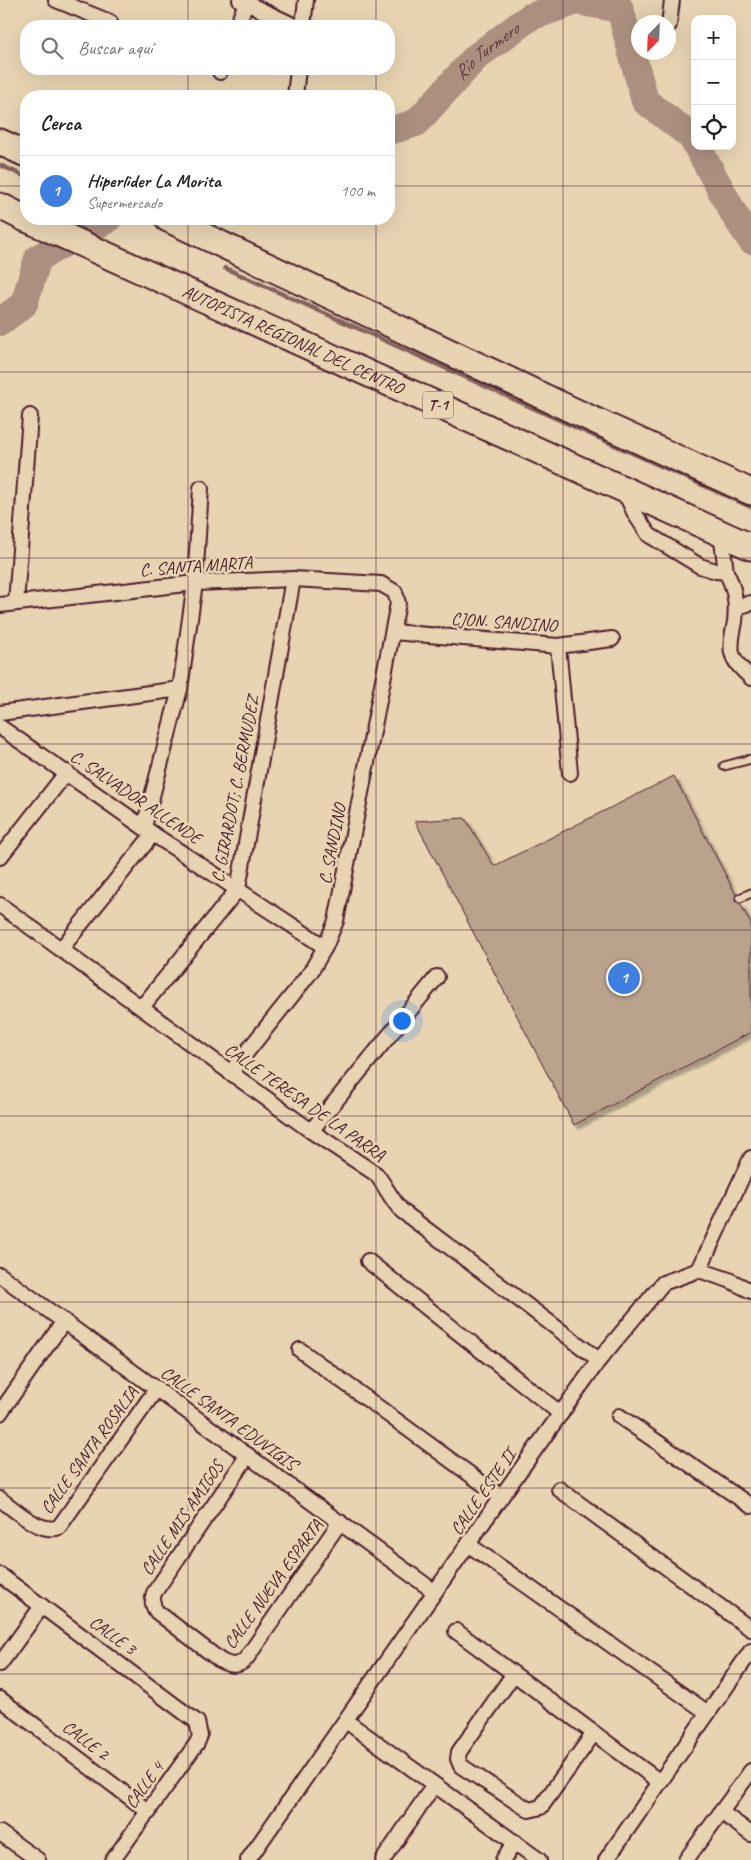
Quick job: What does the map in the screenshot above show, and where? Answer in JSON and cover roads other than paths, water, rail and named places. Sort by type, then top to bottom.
[{"type":"highway","points":[[0,142],[20,151]]},
{"type":"highway","name":"AUTOPISTA REGIONAL DEL CENTRO","points":[[0,206],[20,215]]},
{"type":"highway","name":"AUTOPISTA REGIONAL DEL CENTRO","points":[[41,225],[751,547]]},
{"type":"highway","points":[[180,225],[563,406],[751,492]]},
{"type":"street","points":[[56,0],[105,20]]},
{"type":"street","points":[[304,20],[306,0]]},
{"type":"street","points":[[670,15],[672,0]]},
{"type":"street","points":[[238,20],[243,2],[282,20]]},
{"type":"street","points":[[296,90],[297,75]]},
{"type":"street","points":[[16,603],[30,416]]},
{"type":"street","points":[[62,949],[149,830],[180,689],[195,582],[201,488]]},
{"type":"street","points":[[623,488],[635,514],[649,536],[700,566],[726,572]]},
{"type":"street","points":[[721,533],[726,572],[734,586],[736,607],[731,644],[732,654],[738,665],[751,678]]},
{"type":"street","name":"C. SANTA MARTA","points":[[0,604],[195,582],[293,579],[381,584],[395,592]]},
{"type":"street","name":"C. GIRARDOT; C. BERMUDEZ","points":[[142,1007],[238,888],[293,579]]},
{"type":"street","name":"C. SANDINO","points":[[230,1073],[310,973],[325,947],[336,922],[393,632],[398,604],[395,592]]},
{"type":"street","points":[[736,607],[751,603]]},
{"type":"street","name":"CJON. SANDINO","points":[[393,632],[558,646],[612,639]]},
{"type":"street","points":[[558,646],[570,773]]},
{"type":"street","points":[[0,713],[180,689]]},
{"type":"street","name":"C. SALVADOR ALLENDE","points":[[0,728],[325,947]]},
{"type":"street","points":[[0,857],[66,772]]},
{"type":"street","name":"CALLE TERESA DE LA PARRA","points":[[0,905],[311,1131],[376,1174],[382,1181],[392,1201],[402,1211],[599,1360]]},
{"type":"street","points":[[311,1131],[437,977]]},
{"type":"street","points":[[751,1158],[699,1270],[729,1280],[751,1291]]},
{"type":"street","points":[[368,1261],[561,1414]]},
{"type":"street","name":"CALLE ESTE II","points":[[248,1860],[434,1592],[599,1360],[663,1283],[699,1270]]},
{"type":"street","name":"CALLE SANTA EDUVIGIS","points":[[0,1275],[434,1592]]},
{"type":"street","points":[[0,1414],[64,1321]]},
{"type":"street","points":[[300,1350],[501,1497]]},
{"type":"street","name":"CALLE SANTA ROSALIA","points":[[0,1499],[39,1526],[49,1529],[59,1527],[156,1388]]},
{"type":"street","points":[[619,1416],[751,1506]]},
{"type":"street","name":"CALLE MIS AMIGOS","points":[[235,1665],[221,1660],[157,1612],[152,1604],[154,1594],[248,1455]]},
{"type":"street","points":[[559,1489],[751,1629]]},
{"type":"street","name":"CALLE NUEVA ESPARTA","points":[[235,1665],[241,1664],[246,1659],[340,1522]]},
{"type":"street","points":[[468,1545],[708,1713]]},
{"type":"street","name":"CALLE 3","points":[[0,1575],[191,1716],[197,1722],[199,1728]]},
{"type":"street","points":[[0,1664],[42,1606]]},
{"type":"street","points":[[456,1631],[660,1782]]},
{"type":"street","points":[[606,1860],[751,1651]]},
{"type":"street","points":[[513,1675],[459,1752],[458,1759],[461,1766],[530,1810],[536,1810],[541,1807],[594,1734]]},
{"type":"street","name":"CALLE 2","points":[[0,1699],[149,1812]]},
{"type":"street","points":[[346,1721],[539,1860]]},
{"type":"street","name":"CALLE 4","points":[[113,1860],[197,1743],[200,1736],[199,1728]]},
{"type":"street","points":[[686,1860],[751,1771]]},
{"type":"street","points":[[383,1860],[434,1785]]},
{"type":"street","points":[[721,1812],[751,1834]]},
{"type":"street","points":[[0,1833],[38,1860]]},
{"type":"street","points":[[502,1860],[515,1842]]},
{"type":"lane","points":[[724,766],[751,759]]},
{"type":"lane","points":[[740,898],[751,893]]},
{"type":"waterway","name":"Río Turmero","points":[[395,129],[416,123],[476,57],[530,17],[577,1],[620,9],[645,101],[691,136]]},
{"type":"waterway","name":"Río Turmero","points":[[699,150],[734,214],[751,240]]},
{"type":"waterway","points":[[0,165],[20,174]]},
{"type":"waterway","name":"Río Turmero","points":[[0,322],[24,304],[38,258],[97,225]]},
{"type":"waterway","points":[[225,268],[751,507]]},
{"type":"place","name":"Hiperlider La Morita","points":[[624,978]]}]
